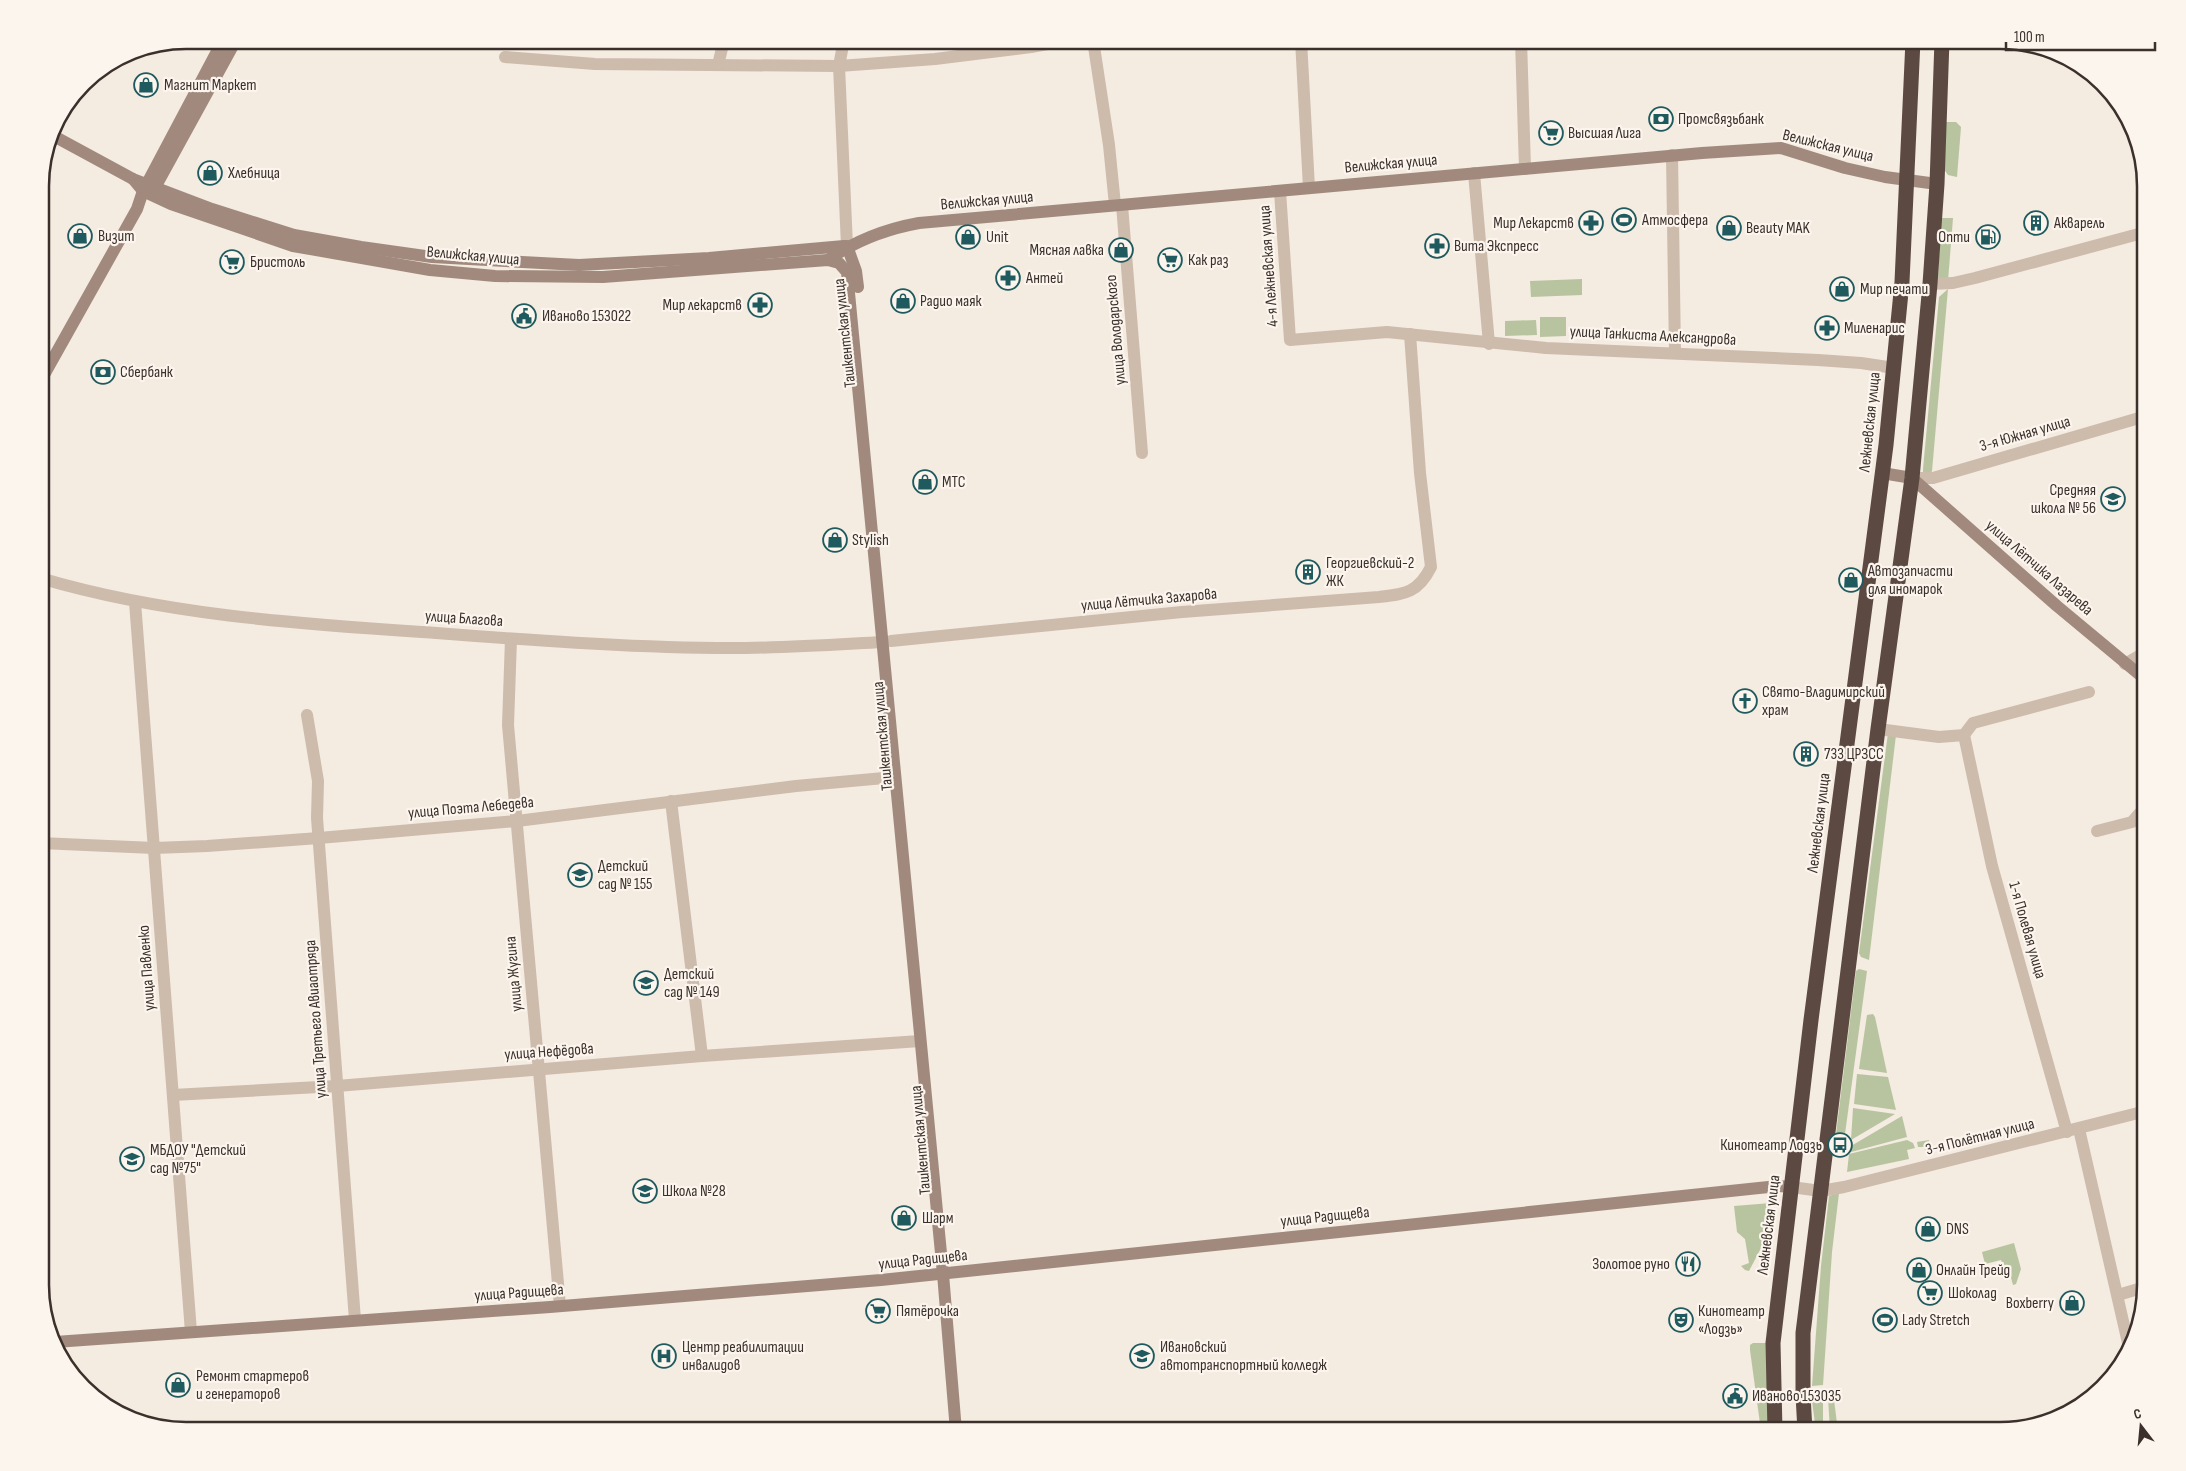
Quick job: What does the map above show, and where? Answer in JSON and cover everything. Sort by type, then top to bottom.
[{"type":"highway","name":"Лежневская улица","points":[[1775,1422],[1773,1343],[1894,368],[1902,282],[1913,49]]},
{"type":"highway","points":[[1804,1422],[1804,1333],[1878,729],[1912,478],[1937,184],[1942,49]]},
{"type":"main road","points":[[149,189],[219,49]]},
{"type":"main road","points":[[49,366],[137,209],[231,49]]},
{"type":"main road","points":[[58,138],[149,189]]},
{"type":"main road","name":"Велижская улица","points":[[149,189],[202,216],[293,246],[421,268],[486,275],[603,277],[836,252],[887,230],[919,223],[1474,173],[1781,148],[1845,168],[1937,184]]},
{"type":"main road","name":"Ташкентская улица","points":[[836,252],[854,265],[858,285],[886,642]]},
{"type":"main road","name":"Ташкентская улица","points":[[836,252],[849,279],[886,642],[946,1274],[963,1422]]},
{"type":"main road","points":[[1882,474],[1912,478]]},
{"type":"main road","name":"улица Лётчика Лазарева","points":[[1912,478],[2137,673]]},
{"type":"main road","name":"улица Радищева","points":[[61,1342],[560,1306],[946,1274],[1778,1186],[1791,1187]]},
{"type":"main road","name":"Ташкентская улица","points":[[946,1274],[955,1422]]},
{"type":"street","points":[[718,65],[722,49]]},
{"type":"street","name":"Ташкентская улица","points":[[836,252],[839,66],[842,49]]},
{"type":"street","points":[[505,58],[595,64],[839,66],[1014,49]]},
{"type":"street","name":"улица Володарского","points":[[1095,49],[1119,205],[1142,453]]},
{"type":"street","points":[[1301,49],[1308,188]]},
{"type":"street","points":[[1521,49],[1525,169]]},
{"type":"street","points":[[1672,156],[1675,354]]},
{"type":"street","points":[[1474,173],[1489,344]]},
{"type":"street","name":"4-я Лежневская улица","points":[[1280,191],[1290,340]]},
{"type":"street","points":[[1930,284],[1953,283],[1975,278],[2137,234]]},
{"type":"street","name":"улица Танкиста Александрова","points":[[1290,340],[1388,332],[1489,344],[1827,361],[1894,368]]},
{"type":"street","name":"улица Лётчика Захарова","points":[[886,642],[1182,612],[1379,598],[1410,592],[1424,581],[1430,567],[1420,473],[1410,334]]},
{"type":"street","name":"3-я Южная улица","points":[[1912,478],[1934,478],[2137,419]]},
{"type":"street","name":"улица Благова","points":[[49,581],[86,592],[135,602],[302,624],[612,646],[718,648],[886,642]]},
{"type":"street","name":"улица Павленко","points":[[135,602],[191,1332]]},
{"type":"street","name":"улица Жугина","points":[[511,639],[508,724],[560,1306]]},
{"type":"street","points":[[2124,664],[2137,657]]},
{"type":"street","points":[[1878,729],[1939,737],[1964,735],[1972,723],[2089,692]]},
{"type":"street","name":"улица Третьего Авиаотряда","points":[[307,715],[318,781],[316,818],[355,1320]]},
{"type":"street","name":"1-я Полевая улица","points":[[1964,735],[1992,866],[2073,1130],[2118,1295],[2127,1337]]},
{"type":"street","name":"улица Поэта Лебедева","points":[[49,843],[154,848],[319,838],[594,813],[671,801],[899,776]]},
{"type":"street","points":[[671,801],[702,1056]]},
{"type":"street","points":[[2097,831],[2132,822],[2137,816]]},
{"type":"street","name":"улица Нефёдова","points":[[173,1095],[337,1086],[702,1056],[924,1041]]},
{"type":"street","name":"3-я Полётная улица","points":[[1791,1187],[1821,1190],[1844,1187],[2137,1113]]},
{"type":"street","points":[[2118,1295],[2137,1289]]},
{"type":"green space","points":[[1944,122],[1956,122],[1961,127],[1957,177],[1948,175],[1943,168]]},
{"type":"green space","points":[[1941,218],[1953,218],[1948,281],[1938,278]]},
{"type":"green space","points":[[1582,279],[1582,295],[1531,297],[1530,281]]},
{"type":"green space","points":[[1948,289],[1932,471],[1930,474],[1923,472],[1923,469],[1939,297]]},
{"type":"green space","points":[[1540,317],[1566,317],[1566,336],[1540,337]]},
{"type":"green space","points":[[1536,320],[1537,335],[1505,336],[1505,321]]},
{"type":"green space","points":[[1888,733],[1896,735],[1869,960],[1861,957],[1859,953]]},
{"type":"green space","points":[[1859,969],[1867,971],[1845,1134],[1836,1134],[1856,971]]},
{"type":"green space","points":[[1873,1014],[1887,1073],[1859,1069],[1867,1015]]},
{"type":"green space","points":[[1857,1074],[1888,1077],[1896,1110],[1854,1104]]},
{"type":"green space","points":[[1853,1108],[1895,1114],[1851,1140]]},
{"type":"green space","points":[[1902,1116],[1907,1137],[1851,1152],[1851,1146]]},
{"type":"green space","points":[[1907,1140],[1913,1143],[1915,1148],[1907,1150],[1909,1159],[1847,1172],[1849,1154]]},
{"type":"green space","points":[[1929,1140],[1930,1148],[1926,1154],[1924,1147],[1918,1147],[1917,1142]]},
{"type":"green space","points":[[1839,1193],[1832,1252],[1823,1385],[1812,1386],[1821,1266],[1829,1196]]},
{"type":"green space","points":[[1771,1203],[1772,1227],[1749,1271],[1745,1270],[1741,1266],[1749,1263],[1745,1239],[1737,1232],[1734,1206]]},
{"type":"green space","points":[[2014,1243],[2021,1269],[2016,1284],[2013,1285],[2009,1270],[2004,1271],[2001,1260],[1985,1264],[1982,1252]]},
{"type":"green space","points":[[1753,1343],[1767,1343],[1768,1422],[1760,1422],[1750,1345]]},
{"type":"green space","points":[[1828,1397],[1834,1400],[1837,1422],[1829,1422]]},
{"type":"green space","points":[[1823,1399],[1823,1422],[1815,1422],[1812,1401]]},
{"type":"place","name":"Магнит Маркет","points":[[146,85]]},
{"type":"place","name":"Промсвязьбанк","points":[[1661,119]]},
{"type":"place","name":"Высшая Лига","points":[[1551,133]]},
{"type":"place","name":"Хлебница","points":[[210,173]]},
{"type":"place","name":"Атмосфера","points":[[1624,220]]},
{"type":"place","name":"Мир Лекарств","points":[[1591,223]]},
{"type":"place","name":"Акварель","points":[[2036,223]]},
{"type":"place","name":"Beauty MAK","points":[[1729,228]]},
{"type":"place","name":"Визит","points":[[80,236]]},
{"type":"place","name":"Unit","points":[[968,237]]},
{"type":"place","name":"Опти","points":[[1988,237]]},
{"type":"place","name":"Вита Экспресс","points":[[1437,246]]},
{"type":"place","name":"Мясная лавка","points":[[1121,250]]},
{"type":"place","name":"Как раз","points":[[1170,260]]},
{"type":"place","name":"Бристоль","points":[[232,262]]},
{"type":"place","name":"Антей","points":[[1008,278]]},
{"type":"place","name":"Мир печати","points":[[1842,289]]},
{"type":"place","name":"Радио маяк","points":[[903,301]]},
{"type":"place","name":"Мир лекарств","points":[[760,305]]},
{"type":"place","name":"Иваново 153022","points":[[524,316]]},
{"type":"place","name":"Миленарис","points":[[1827,328]]},
{"type":"place","name":"Сбербанк","points":[[103,372]]},
{"type":"place","name":"МТС","points":[[925,482]]},
{"type":"place","name":"Средняя школа № 56","points":[[2113,499]]},
{"type":"place","name":"Stylish","points":[[835,540]]},
{"type":"place","name":"Георгиевский-2 ЖК","points":[[1308,572]]},
{"type":"place","name":"Автозапчасти для иномарок","points":[[1851,580]]},
{"type":"place","name":"Свято-Владимирский храм","points":[[1745,701]]},
{"type":"place","name":"733 ЦРЗСС","points":[[1806,754]]},
{"type":"place","name":"Детский сад № 155","points":[[580,875]]},
{"type":"place","name":"Детский сад № 149","points":[[646,983]]},
{"type":"place","name":"Кинотеатр Лодзь","points":[[1840,1145]]},
{"type":"place","name":"МБДОУ \"Детский сад №75\"","points":[[132,1159]]},
{"type":"place","name":"Школа №28","points":[[645,1191]]},
{"type":"place","name":"Шарм","points":[[904,1218]]},
{"type":"place","name":"DNS","points":[[1928,1229]]},
{"type":"place","name":"Золотое руно","points":[[1688,1264]]},
{"type":"place","name":"Онлайн Трейд","points":[[1919,1270]]},
{"type":"place","name":"Шоколад","points":[[1930,1293]]},
{"type":"place","name":"Boxberry","points":[[2072,1303]]},
{"type":"place","name":"Пятёрочка","points":[[878,1311]]},
{"type":"place","name":"Кинотеатр «Лодзь»","points":[[1681,1320]]},
{"type":"place","name":"Lady Stretch","points":[[1885,1320]]},
{"type":"place","name":"Центр реабилитации инвалидов","points":[[664,1356]]},
{"type":"place","name":"Ивановский автотранспортный колледж","points":[[1142,1356]]},
{"type":"place","name":"Ремонт стартеров и генераторов","points":[[178,1385]]},
{"type":"place","name":"Иваново 153035","points":[[1735,1396]]}]
